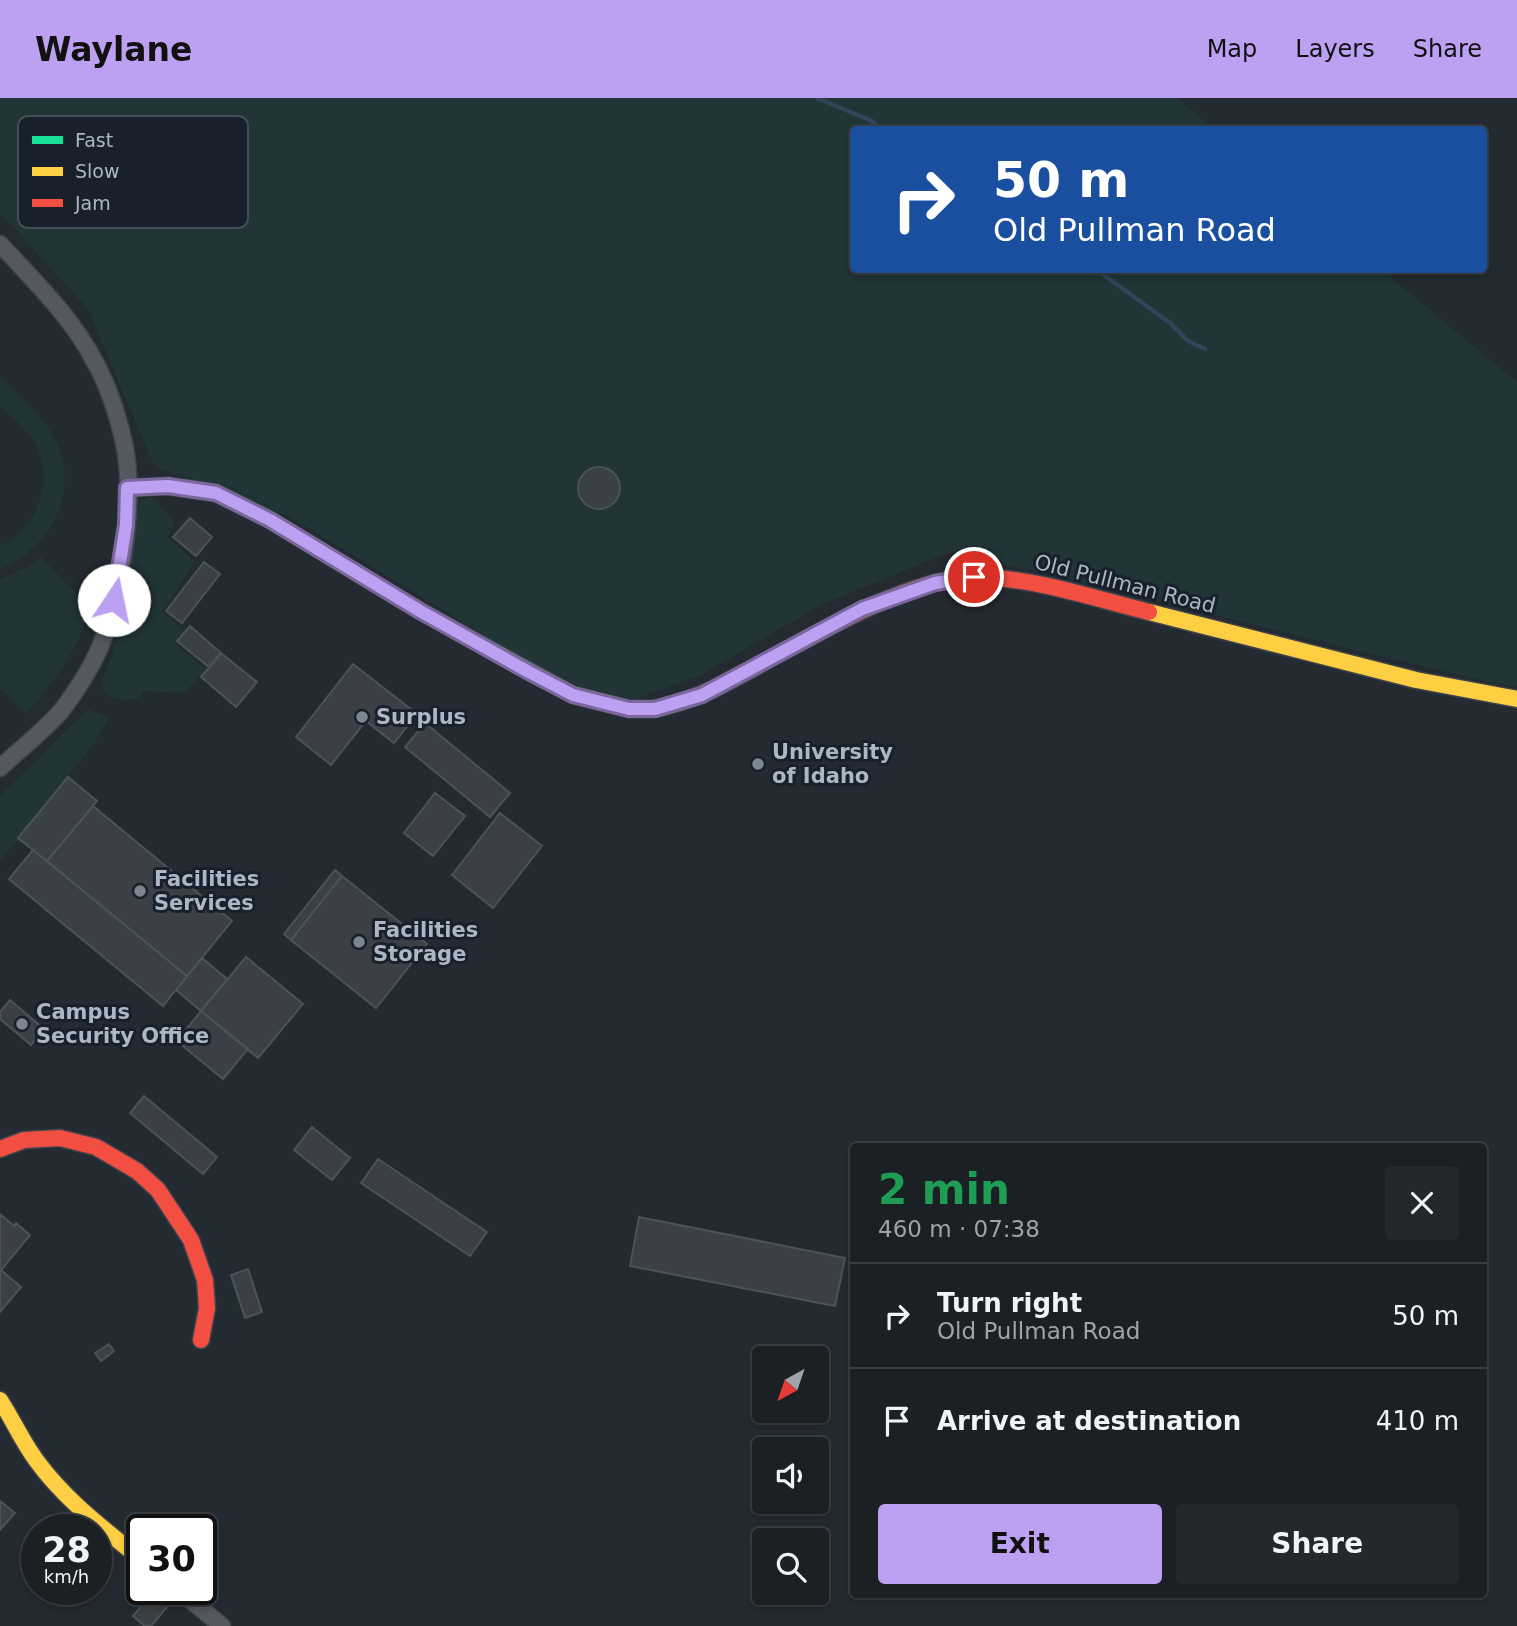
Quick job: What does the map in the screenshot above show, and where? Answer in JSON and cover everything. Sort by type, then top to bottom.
[{"type":"street","points":[[0,244],[67,317],[96,363],[112,400],[124,445],[127,488],[126,525],[119,580],[102,643],[61,711],[0,768]]},
{"type":"street","name":"Old Pullman Road","points":[[127,488],[168,486],[216,493],[270,520],[420,611],[527,671],[573,695],[629,709],[655,709],[702,695],[862,609],[935,583],[974,577],[1020,580],[1416,680],[1517,699]]},
{"type":"street","points":[[0,1149],[24,1140],[60,1138],[96,1147],[136,1171],[158,1190],[191,1240],[205,1280],[208,1308],[201,1340]]},
{"type":"street","points":[[0,1400],[34,1458],[55,1484],[126,1547]]},
{"type":"street","points":[[196,1605],[222,1626]]},
{"type":"shaded area","points":[[0,98],[1177,98],[1210,126],[850,126],[850,273],[1386,273],[1517,382],[1517,687],[952,551],[821,605],[701,675],[632,700],[565,684],[290,517],[154,466],[88,309],[0,213]]},
{"type":"shaded area","points":[[0,377],[49,429],[62,457],[65,477],[57,515],[47,532],[34,547],[0,569],[0,546],[12,539],[32,517],[38,504],[44,476],[42,461],[34,441],[0,406]]},
{"type":"shaded area","points":[[152,497],[175,523],[167,537],[195,561],[162,612],[184,630],[175,644],[205,669],[185,693],[144,691],[139,698],[120,699],[103,691],[103,678],[112,655],[131,577],[137,507],[142,500]]},
{"type":"shaded area","points":[[41,557],[91,608],[79,638],[64,664],[27,714],[0,688],[0,579],[25,568]]},
{"type":"shaded area","points":[[88,709],[110,718],[95,742],[0,862],[0,796]]},
{"type":"building","points":[[599,467],[614,473],[620,488],[614,503],[599,509],[584,503],[578,488],[584,473]]},
{"type":"building","points":[[190,518],[212,537],[196,556],[173,537]]},
{"type":"building","points":[[204,562],[220,574],[182,623],[166,611]]},
{"type":"building","points":[[190,626],[221,653],[209,667],[177,641]]},
{"type":"building","points":[[221,653],[257,682],[236,707],[201,677]]},
{"type":"building","name":"Surplus","points":[[353,664],[417,714],[394,743],[366,721],[331,765],[296,737]]},
{"type":"building","points":[[425,723],[510,793],[490,817],[405,747]]},
{"type":"building","points":[[68,777],[97,801],[47,861],[18,838]]},
{"type":"building","points":[[435,793],[465,816],[433,856],[404,833]]},
{"type":"building","name":"Facilities Services","points":[[93,806],[232,921],[187,976],[47,861]]},
{"type":"building","points":[[500,813],[542,846],[493,908],[452,875]]},
{"type":"building","name":"Facilities Services","points":[[33,850],[187,976],[163,1006],[9,879]]},
{"type":"building","points":[[335,870],[342,876],[291,940],[284,934]]},
{"type":"building","name":"Facilities Storage","points":[[342,876],[427,944],[376,1008],[291,940]]},
{"type":"building","name":"Facilities Services","points":[[246,957],[303,1004],[258,1058],[201,1011]]},
{"type":"building","points":[[202,958],[227,979],[201,1011],[176,990]]},
{"type":"building","name":"Campus Security Office","points":[[10,1000],[44,1029],[31,1045],[0,1019],[0,1012]]},
{"type":"building","points":[[201,1011],[248,1049],[223,1079],[177,1041]]},
{"type":"building","points":[[144,1096],[217,1157],[203,1174],[130,1113]]},
{"type":"building","points":[[312,1127],[350,1158],[332,1180],[294,1150]]},
{"type":"building","points":[[378,1159],[487,1232],[470,1256],[361,1183]]},
{"type":"building","points":[[0,1214],[30,1235],[1,1270],[21,1287],[0,1312]]},
{"type":"building","points":[[639,1217],[845,1258],[835,1306],[630,1266]]},
{"type":"building","points":[[248,1269],[262,1312],[245,1318],[231,1275]]},
{"type":"building","points":[[109,1344],[114,1351],[101,1361],[95,1353]]},
{"type":"building","points":[[0,1501],[15,1513],[0,1530]]},
{"type":"building","points":[[142,1605],[169,1605],[151,1626],[145,1626],[133,1616]]},
{"type":"waterway","points":[[817,98],[872,121],[877,126]]},
{"type":"waterway","points":[[1101,273],[1170,323],[1188,341],[1205,349]]},
{"type":"traffic: fast","points":[[127,488],[168,486],[216,493],[270,520],[420,611],[573,695],[629,709],[653,709]]},
{"type":"traffic: slow","points":[[1149,612],[1416,680],[1517,699]]},
{"type":"traffic: slow","points":[[0,1400],[47,1475],[126,1547]]},
{"type":"traffic: jam","points":[[653,709],[687,700],[720,686],[877,603],[953,579],[977,577],[1020,581],[1149,612]]},
{"type":"traffic: jam","points":[[0,1149],[24,1140],[60,1138],[96,1147],[137,1171],[158,1190],[191,1240],[205,1280],[207,1308],[201,1340]]},
{"type":"place","name":"Surplus","points":[[362,717]]},
{"type":"place","name":"University of Idaho","points":[[758,764]]},
{"type":"place","name":"Facilities Services","points":[[140,891]]},
{"type":"place","name":"Facilities Storage","points":[[359,942]]},
{"type":"place","name":"Campus Security Office","points":[[22,1024]]},
{"type":"route","points":[[114,600],[126,525],[127,488],[168,486],[216,493],[270,520],[420,611],[573,695],[629,709],[655,709],[702,695],[862,609],[935,583],[974,577]]}]
